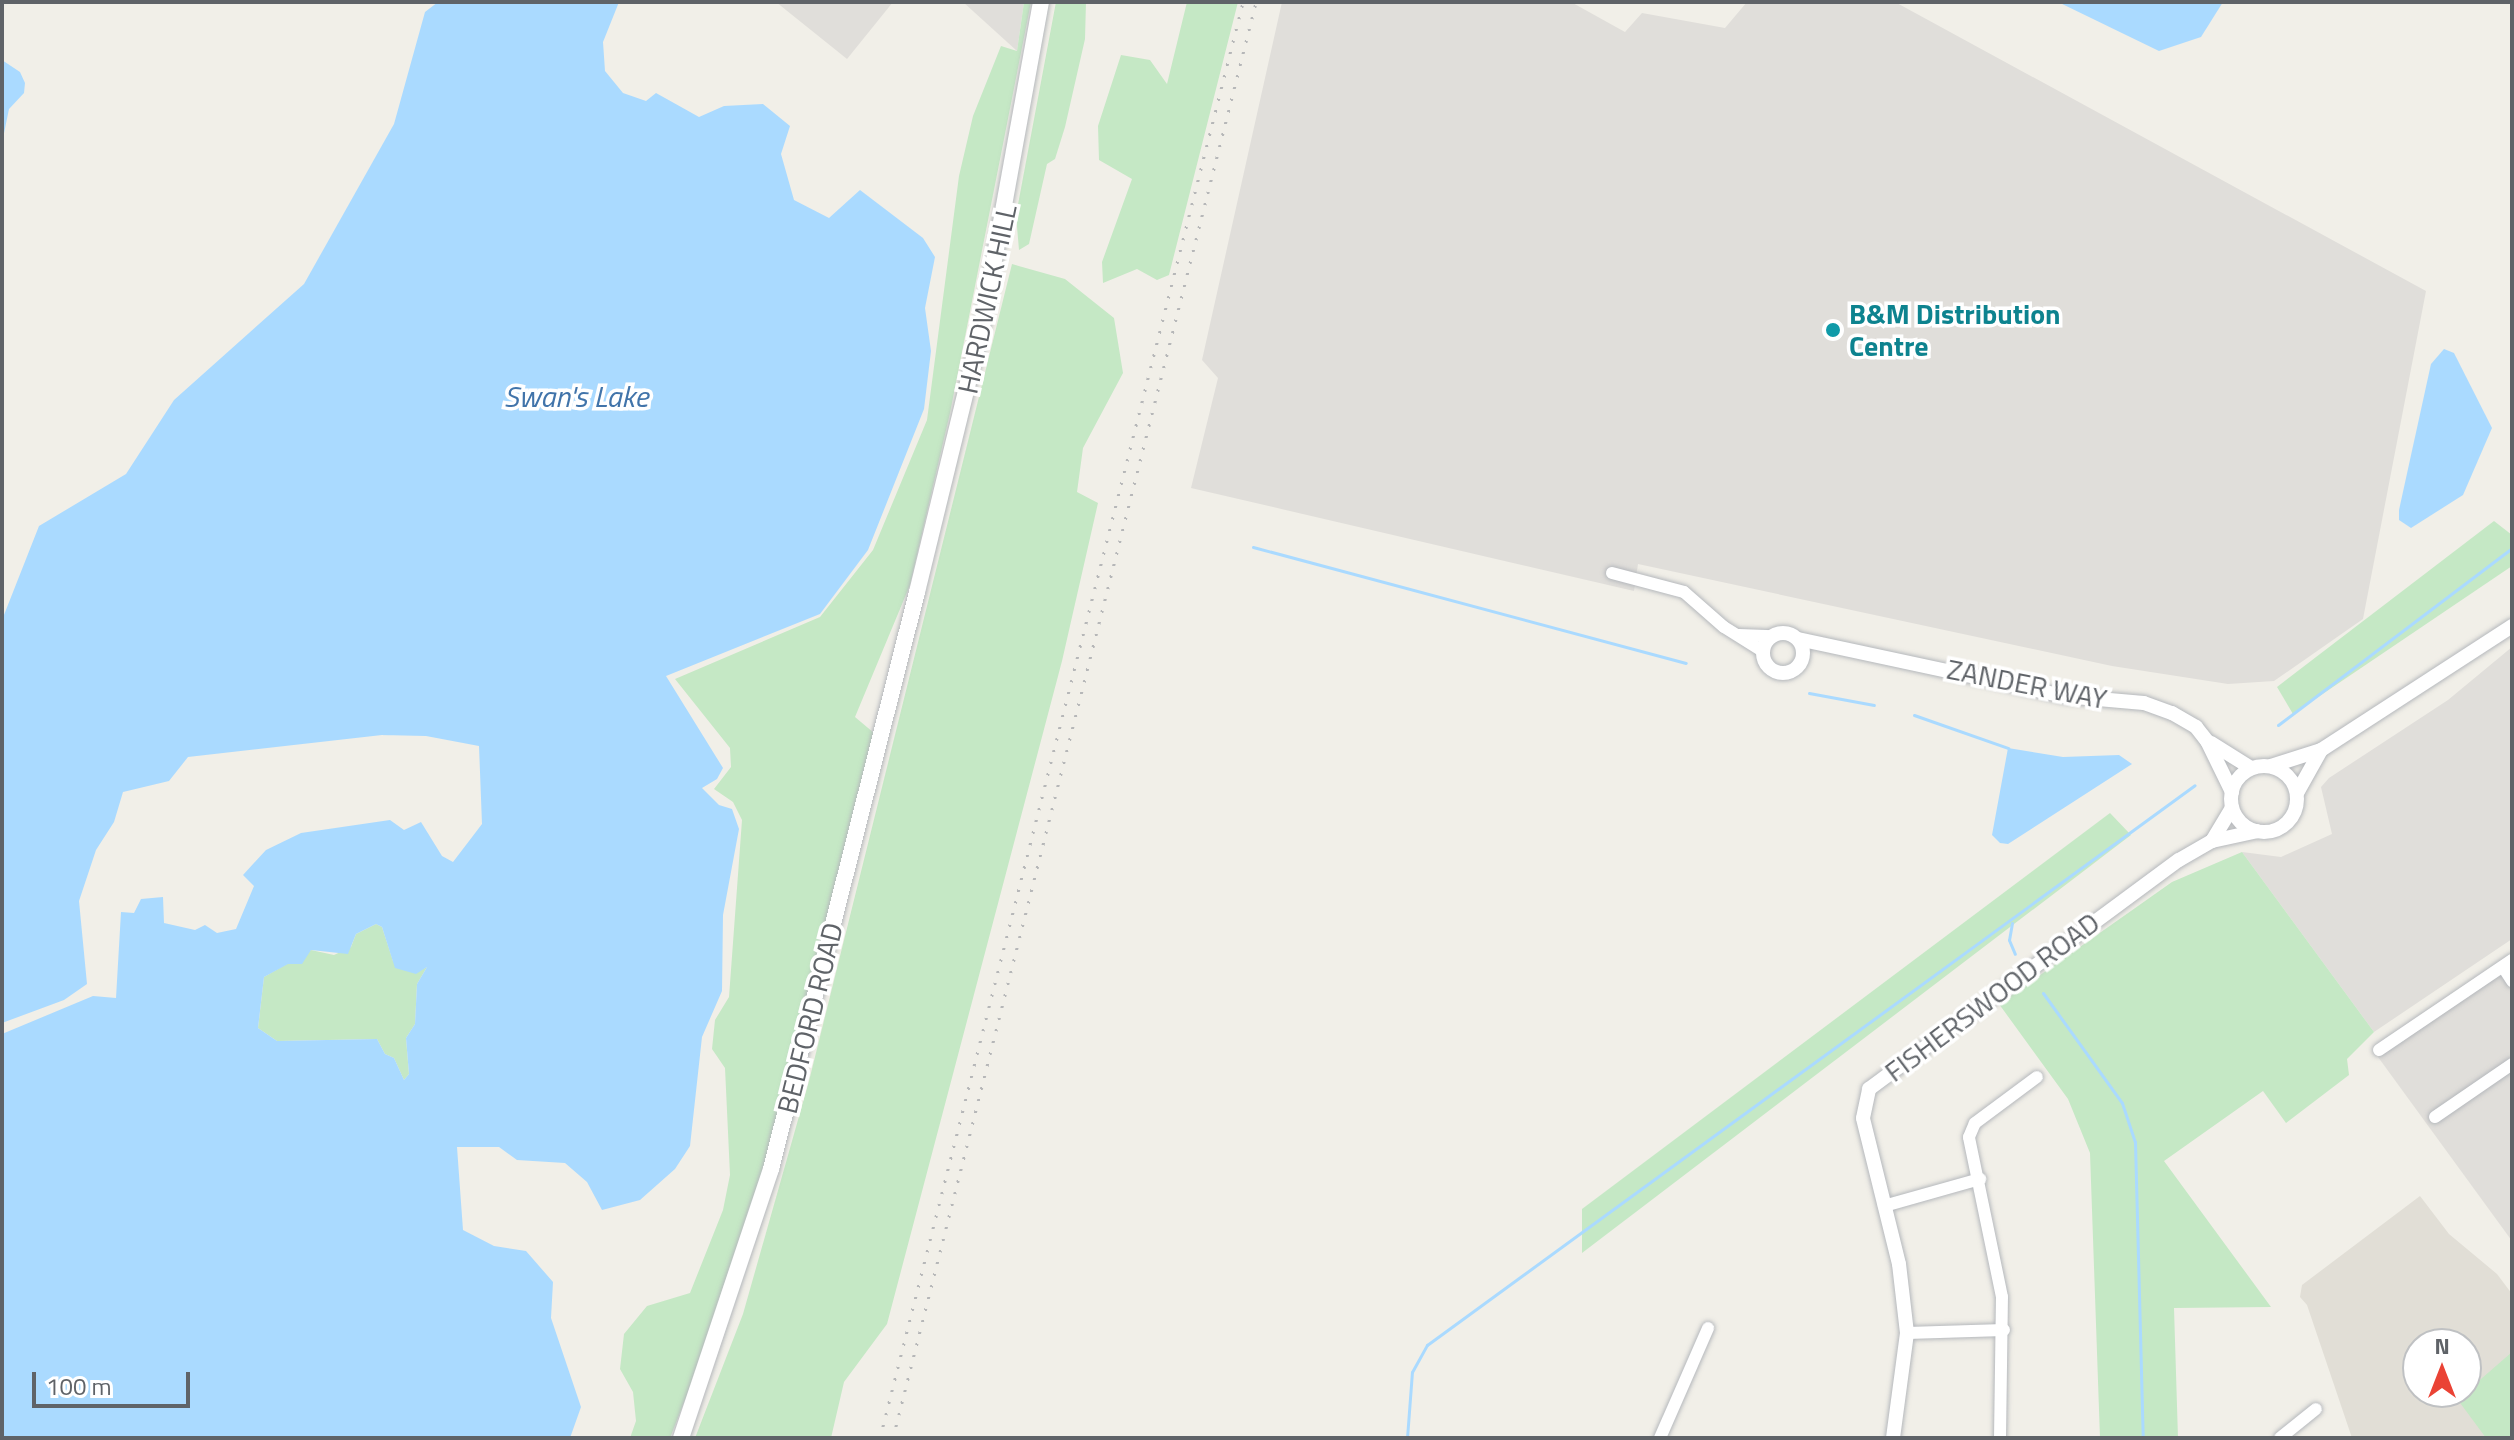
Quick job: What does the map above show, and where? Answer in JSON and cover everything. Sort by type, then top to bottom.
[{"type":"main road","name":"HARDWICK HILL","points":[[917,592],[983,321],[1041,2]]},
{"type":"main road","name":"BEDFORD ROAD","points":[[681,1438],[771,1169],[917,592]]},
{"type":"street","points":[[1612,573],[1684,592],[1764,652],[1768,665],[1778,672],[1791,671],[1838,647]]},
{"type":"street","points":[[2257,831],[2241,823],[2232,808],[2232,792],[2251,768],[2271,766],[2321,750],[2512,626]]},
{"type":"street","points":[[1736,634],[1773,636],[1786,633],[1798,639],[1802,663]]},
{"type":"street","points":[[1764,652],[1773,636]]},
{"type":"street","name":"ZANDER WAY","points":[[1798,639],[2064,696],[2144,703],[2196,727],[2207,741],[2232,792]]},
{"type":"street","name":"ZANDER WAY","points":[[2207,741],[2251,768]]},
{"type":"street","points":[[2212,841],[2275,830],[2290,819],[2297,793],[2321,750]]},
{"type":"street","points":[[2271,766],[2288,776],[2297,793]]},
{"type":"street","points":[[2212,841],[2232,808]]},
{"type":"street","name":"FISHERSWOOD ROAD","points":[[1893,1438],[1907,1333],[1884,1206],[1863,1118],[1869,1089],[2049,953],[2212,841]]},
{"type":"street","points":[[2379,1050],[2507,963],[2512,981]]},
{"type":"street","points":[[2435,1117],[2512,1064]]},
{"type":"street","points":[[2000,1438],[2004,1330],[1980,1179],[1969,1137],[1975,1123],[2037,1077]]},
{"type":"street","points":[[1884,1206],[1980,1179]]},
{"type":"street","points":[[1660,1438],[1708,1328]]},
{"type":"street","points":[[1907,1333],[2004,1330]]},
{"type":"street","points":[[2280,1438],[2316,1409]]},
{"type":"shaded area","points":[[776,2],[893,2],[847,59]]},
{"type":"shaded area","points":[[963,2],[1024,2],[1017,51]]},
{"type":"shaded area","points":[[1282,2],[1571,2],[1625,32],[1642,13],[1725,28],[1747,2],[1895,2],[2426,291],[2363,619],[2274,681],[2228,684],[2112,666],[1638,564],[1634,591],[1191,488],[1218,378],[1202,360]]},
{"type":"shaded area","points":[[2512,647],[2512,939],[2374,1032],[2242,852],[2281,857],[2332,834],[2321,787],[2329,778],[2448,700]]},
{"type":"shaded area","points":[[2512,966],[2512,1241],[2378,1057]]},
{"type":"shaded area","points":[[2420,1196],[2449,1234],[2497,1274],[2512,1294],[2512,1438],[2352,1438],[2307,1305],[2300,1297],[2302,1285]]},
{"type":"green space","points":[[1024,2],[1031,2],[950,413],[910,585],[855,717],[874,733],[769,1154],[722,1305],[670,1438],[630,1438],[636,1421],[633,1392],[620,1369],[624,1334],[647,1306],[690,1293],[723,1210],[730,1175],[725,1068],[712,1049],[715,1020],[729,997],[742,820],[733,802],[714,789],[731,767],[730,748],[675,679],[820,617],[873,550],[927,420],[959,176],[973,116],[1001,46],[1017,51]]},
{"type":"green space","points":[[1056,2],[1086,2],[1085,39],[1065,127],[1055,159],[1047,164],[1029,244],[1019,250],[1016,215]]},
{"type":"green space","points":[[1187,2],[1238,2],[1169,275],[1157,280],[1137,269],[1103,283],[1102,262],[1132,179],[1099,160],[1098,126],[1121,55],[1150,60],[1167,84]]},
{"type":"green space","points":[[1012,264],[1065,279],[1114,318],[1123,373],[1083,448],[1077,492],[1098,503],[1062,661],[887,1324],[844,1382],[831,1438],[695,1438],[743,1314],[809,1081]]},
{"type":"green space","points":[[2494,521],[2512,535],[2512,566],[2293,714],[2277,687]]},
{"type":"green space","points":[[2110,813],[2131,835],[1582,1253],[1582,1209]]},
{"type":"green space","points":[[2242,852],[2374,1032],[2347,1059],[2349,1075],[2286,1123],[2263,1091],[2164,1161],[2271,1307],[2174,1308],[2178,1438],[2100,1438],[2090,1153],[2068,1099],[1999,1004],[2172,882]]},
{"type":"green space","points":[[376,924],[382,927],[393,961],[419,971],[427,967],[417,984],[415,1024],[406,1038],[409,1074],[404,1080],[394,1058],[385,1054],[377,1039],[277,1041],[258,1028],[264,977],[311,950],[334,955],[351,947],[356,934]]},
{"type":"green space","points":[[2512,1352],[2512,1438],[2486,1438],[2464,1408],[2482,1408],[2482,1378]]},
{"type":"water","name":"Swan's Lake","points":[[438,2],[619,2],[603,42],[605,71],[623,93],[646,101],[656,93],[699,117],[724,106],[763,104],[790,126],[781,154],[794,200],[829,218],[860,190],[923,238],[935,257],[925,308],[931,351],[924,409],[868,550],[820,614],[666,676],[723,768],[717,779],[702,788],[719,805],[732,809],[739,829],[723,915],[722,991],[702,1037],[690,1146],[675,1169],[640,1200],[602,1210],[587,1182],[565,1163],[517,1160],[499,1147],[457,1147],[463,1230],[494,1246],[526,1251],[553,1282],[551,1318],[581,1407],[570,1438],[2,1438],[2,1034],[93,996],[116,998],[121,912],[134,913],[141,899],[163,897],[164,923],[195,930],[205,925],[217,933],[236,929],[254,886],[243,875],[266,850],[301,833],[390,820],[404,830],[421,822],[442,856],[453,862],[482,824],[479,746],[426,736],[382,735],[188,757],[169,781],[123,792],[114,822],[96,850],[79,901],[87,984],[64,1000],[2,1023],[2,620],[39,526],[126,474],[174,400],[304,284],[394,124],[425,12]],"holes":[[[376,924],[382,927],[395,968],[416,974],[427,967],[417,984],[415,1024],[406,1038],[409,1074],[404,1080],[394,1058],[385,1054],[377,1039],[277,1041],[258,1028],[264,977],[288,964],[302,964],[311,950],[348,954],[356,934]]]},
{"type":"water","points":[[2058,2],[2223,2],[2201,37],[2159,51]]},
{"type":"water","points":[[2,60],[20,72],[25,83],[24,93],[9,109],[2,143]]},
{"type":"water","points":[[2444,349],[2454,353],[2492,428],[2463,495],[2411,528],[2399,520],[2399,510],[2431,364]]},
{"type":"water","points":[[2008,748],[2063,757],[2119,755],[2132,764],[2008,844],[2000,843],[1992,835]]},
{"type":"waterway","points":[[1253,547],[1686,663]]},
{"type":"waterway","points":[[2278,725],[2512,548]]},
{"type":"waterway","points":[[1809,693],[1874,705]]},
{"type":"waterway","points":[[1914,715],[2008,748]]},
{"type":"waterway","points":[[1407,1438],[1412,1372],[1427,1345],[2195,785]]},
{"type":"waterway","points":[[2012,923],[2009,940],[2015,954]]},
{"type":"waterway","points":[[2043,993],[2122,1103],[2135,1142],[2143,1438]]},
{"type":"railway","points":[[880,1438],[1243,2]]},
{"type":"railway","points":[[893,1438],[1256,2]]},
{"type":"place","name":"B&M Distribution Centre","points":[[1833,330]]}]
